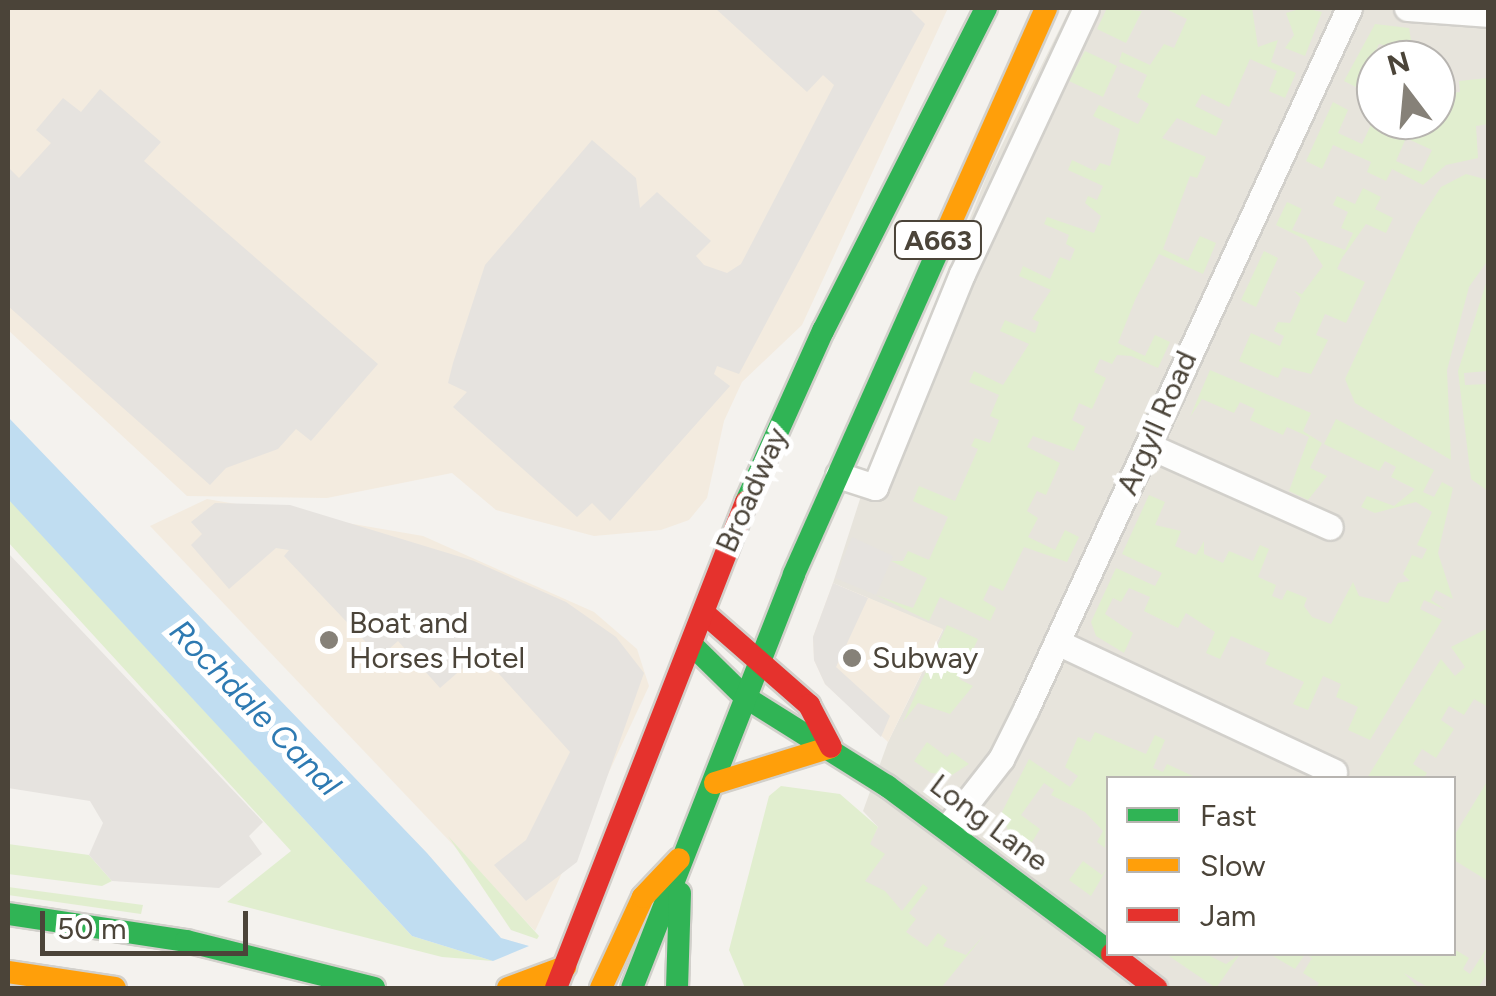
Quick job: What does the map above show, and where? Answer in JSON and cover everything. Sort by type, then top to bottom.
[{"type":"main road","name":"Broadway","points":[[560,978],[693,646],[728,542],[823,331],[986,8]]},
{"type":"main road","name":"A663","points":[[632,988],[682,856],[715,783],[744,697],[892,347],[1046,8]]},
{"type":"main road","name":"Long Lane","points":[[704,613],[818,716],[831,747]]},
{"type":"main road","name":"Long Lane","points":[[693,646],[744,697],[831,747],[947,828],[1106,949]]},
{"type":"main road","points":[[715,783],[831,747]]},
{"type":"main road","points":[[601,988],[643,897],[682,856]]},
{"type":"main road","points":[[677,988],[682,856]]},
{"type":"main road","points":[[8,914],[186,942],[374,988]]},
{"type":"main road","name":"Long Lane","points":[[1115,956],[1156,988]]},
{"type":"main road","points":[[8,972],[115,988]]},
{"type":"main road","points":[[508,988],[560,978]]},
{"type":"street","points":[[838,475],[875,487],[926,361],[1086,8]]},
{"type":"street","name":"Argyll Road","points":[[947,828],[1001,758],[1350,8]]},
{"type":"street","points":[[1407,8],[1488,14]]},
{"type":"street","points":[[892,347],[926,361]]},
{"type":"street","points":[[1149,446],[1330,528]]},
{"type":"street","points":[[1057,642],[1334,772]]},
{"type":"shaded area","points":[[8,8],[948,8],[802,325],[742,382],[724,421],[707,498],[689,520],[661,530],[594,536],[496,510],[452,473],[327,498],[187,496],[8,330]]},
{"type":"shaded area","points":[[715,8],[909,8],[925,24],[739,374],[717,366],[714,374],[730,386],[610,521],[592,503],[577,517],[453,407],[467,392],[448,383],[453,363],[485,265],[592,140],[636,178],[640,208],[657,192],[711,241],[696,256],[704,265],[727,273],[741,264],[834,85],[823,75],[807,92]]},
{"type":"shaded area","points":[[1070,8],[1488,8],[1488,988],[893,988],[816,937],[878,827],[863,811],[888,742],[943,630],[833,583],[870,468],[988,173]]},
{"type":"shaded area","points":[[100,89],[161,142],[144,161],[378,364],[311,441],[296,429],[278,449],[226,468],[210,485],[8,306],[8,167],[19,178],[51,143],[36,130],[63,98],[81,112]]},
{"type":"shaded area","points":[[207,499],[423,536],[594,612],[637,649],[649,686],[535,931],[150,526]]},
{"type":"shaded area","points":[[215,503],[290,505],[474,561],[566,602],[616,637],[644,673],[577,862],[526,901],[494,865],[526,840],[570,752],[480,653],[440,688],[398,641],[380,657],[284,556],[289,550],[276,548],[229,589],[191,545],[202,534],[191,522]]},
{"type":"shaded area","points":[[852,537],[893,556],[876,595],[835,578]]},
{"type":"shaded area","points":[[8,553],[263,822],[249,836],[262,854],[219,888],[112,881],[89,855],[103,823],[90,801],[8,788]]},
{"type":"shaded area","points":[[833,583],[943,629],[888,742],[825,684],[814,660],[813,637]]},
{"type":"shaded area","points":[[833,583],[868,598],[836,667],[890,716],[881,737],[825,684],[814,660],[813,637]]},
{"type":"green space","points":[[1107,8],[1142,11],[1126,43],[1097,29]]},
{"type":"green space","points":[[1164,8],[1252,8],[1258,47],[1278,40],[1271,62],[1296,73],[1285,98],[1269,91],[1277,71],[1250,59],[1229,107],[1202,94],[1195,106],[1223,120],[1216,136],[1177,118],[1162,138],[1206,157],[1197,178],[1190,176],[1163,249],[1188,261],[1200,236],[1216,243],[1203,274],[1159,254],[1135,300],[1118,343],[1145,356],[1155,335],[1170,342],[1158,368],[1131,356],[1117,355],[1112,364],[1100,359],[1094,372],[1106,378],[1092,409],[1079,403],[1072,420],[1085,427],[1074,451],[1033,436],[1027,447],[1060,463],[1046,495],[1037,491],[1027,511],[1038,518],[1028,537],[1055,550],[1065,530],[1079,537],[1067,562],[1024,547],[1003,591],[990,585],[983,600],[996,608],[990,621],[940,597],[929,621],[876,595],[913,608],[927,578],[891,561],[903,561],[908,551],[929,560],[948,517],[913,501],[919,486],[955,501],[978,449],[971,446],[975,438],[990,443],[999,420],[990,416],[999,395],[969,382],[974,371],[1003,385],[1029,344],[1000,331],[1005,320],[1035,333],[1039,322],[1032,319],[1051,290],[1019,276],[1023,266],[1050,279],[1060,257],[1070,261],[1075,249],[1066,244],[1069,235],[1044,224],[1047,217],[1094,233],[1101,216],[1085,203],[1088,196],[1097,200],[1103,186],[1068,170],[1072,160],[1095,171],[1100,163],[1110,166],[1120,129],[1093,116],[1099,105],[1138,124],[1149,104],[1137,97],[1147,75],[1119,62],[1122,52],[1150,65],[1164,44],[1174,48],[1187,19]]},
{"type":"green space","points":[[1303,8],[1322,12],[1305,56],[1285,48],[1294,35],[1286,13]]},
{"type":"green space","points":[[1375,24],[1409,28],[1411,40],[1366,40]]},
{"type":"green space","points":[[1085,51],[1117,66],[1103,97],[1069,81]]},
{"type":"green space","points":[[1356,59],[1356,87],[1344,81]]},
{"type":"green space","points":[[1488,78],[1488,124],[1476,126],[1478,158],[1446,165],[1423,185],[1392,169],[1386,181],[1367,172],[1371,162],[1333,145],[1322,169],[1306,161],[1333,102],[1348,110],[1338,133],[1362,144],[1364,140],[1405,140],[1396,161],[1421,172],[1432,150],[1410,140],[1456,140],[1456,92],[1460,92],[1459,81]]},
{"type":"green space","points":[[1466,174],[1488,180],[1488,260],[1469,287],[1447,370],[1451,460],[1355,403],[1345,379],[1417,224],[1441,187]]},
{"type":"green space","points":[[1363,188],[1381,197],[1375,209],[1393,218],[1386,233],[1366,224],[1342,258],[1337,269],[1365,282],[1346,323],[1325,314],[1316,335],[1328,340],[1311,374],[1283,367],[1278,378],[1239,361],[1251,333],[1280,346],[1284,336],[1274,331],[1278,322],[1290,323],[1301,298],[1294,291],[1302,294],[1323,266],[1306,240],[1276,225],[1287,202],[1302,209],[1292,230],[1345,250],[1353,233],[1341,228],[1348,212],[1333,205],[1337,196],[1355,204]]},
{"type":"green space","points":[[1264,251],[1278,258],[1256,307],[1241,300]]},
{"type":"green space","points":[[1488,277],[1488,371],[1464,373],[1465,385],[1488,384],[1488,491],[1471,479],[1458,371]]},
{"type":"green space","points":[[1210,370],[1311,413],[1303,431],[1322,443],[1310,468],[1327,476],[1308,500],[1289,491],[1309,437],[1287,427],[1283,435],[1250,420],[1255,409],[1240,402],[1234,413],[1202,399],[1190,417]]},
{"type":"green space","points":[[1336,419],[1434,470],[1423,492],[1434,497],[1442,482],[1453,488],[1438,553],[1453,599],[1436,590],[1431,600],[1446,610],[1424,600],[1420,609],[1442,620],[1370,740],[1348,730],[1358,707],[1336,697],[1341,684],[1323,676],[1308,710],[1293,704],[1304,682],[1265,664],[1270,653],[1231,636],[1220,659],[1206,653],[1215,632],[1186,613],[1178,628],[1144,611],[1150,597],[1129,588],[1121,602],[1113,598],[1105,614],[1133,633],[1124,653],[1096,636],[1091,622],[1116,568],[1155,586],[1162,573],[1122,554],[1149,495],[1165,502],[1155,525],[1181,531],[1175,546],[1196,555],[1204,541],[1204,554],[1223,563],[1229,551],[1253,561],[1260,545],[1269,549],[1258,577],[1276,585],[1272,596],[1282,600],[1287,590],[1307,598],[1304,606],[1312,617],[1331,624],[1353,582],[1359,596],[1388,603],[1398,583],[1410,581],[1403,574],[1412,555],[1422,559],[1427,549],[1417,545],[1432,512],[1416,502],[1375,513],[1361,507],[1367,496],[1394,506],[1415,489],[1391,477],[1396,467],[1385,461],[1379,471],[1324,444]]},
{"type":"green space","points":[[8,498],[412,936],[493,961],[442,957],[227,902],[291,851],[8,542]]},
{"type":"green space","points":[[947,625],[978,639],[959,679],[973,686],[950,714],[918,703],[903,722]]},
{"type":"green space","points":[[1488,628],[1488,707],[1474,699],[1464,715],[1449,706],[1441,720],[1454,729],[1436,758],[1422,749],[1413,764],[1427,773],[1425,776],[1368,776],[1441,659],[1455,676],[1465,667],[1451,647]]},
{"type":"green space","points":[[1095,732],[1146,754],[1155,735],[1165,740],[1153,768],[1163,772],[1167,764],[1193,776],[1106,776],[1105,848],[1097,842],[1103,831],[1085,812],[1051,795],[1054,790],[1044,783],[1021,815],[1040,829],[1029,847],[1008,832],[1002,812],[1029,759],[1070,787],[1078,776],[1065,767],[1078,737],[1090,742]]},
{"type":"green space","points":[[927,742],[947,757],[952,752],[969,764],[952,775],[931,773],[914,761]]},
{"type":"green space","points":[[1488,780],[1488,881],[1456,861],[1456,833]]},
{"type":"green space","points":[[781,786],[840,794],[878,827],[870,844],[885,854],[865,881],[885,891],[902,911],[923,884],[928,888],[909,913],[916,919],[906,932],[927,947],[938,933],[947,940],[943,946],[966,955],[985,934],[941,988],[745,988],[729,950],[769,796]]},
{"type":"green space","points":[[448,836],[539,936],[537,939],[511,930]]},
{"type":"green space","points":[[8,844],[89,855],[112,881],[102,886],[8,874]]},
{"type":"green space","points":[[1083,861],[1102,875],[1106,870],[1091,896],[1069,880]]},
{"type":"green space","points":[[8,887],[143,905],[141,914],[8,895]]},
{"type":"green space","points":[[1488,946],[1483,960],[1488,972],[1478,988],[1429,988],[1404,973],[1419,988],[1316,988],[1319,983],[1303,973],[1312,958],[1308,956],[1456,956],[1456,950],[1469,958],[1463,969],[1470,974]]},
{"type":"green space","points":[[1169,956],[1210,956],[1226,964],[1239,956],[1216,988]]},
{"type":"green space","points":[[1273,956],[1304,956],[1295,969]]},
{"type":"water","name":"Rochdale Canal","points":[[8,417],[427,853],[501,938],[529,946],[493,961],[412,936],[8,499]]},
{"type":"traffic: fast","points":[[746,502],[823,331],[986,8]]},
{"type":"traffic: fast","points":[[632,988],[794,574],[946,233]]},
{"type":"traffic: fast","points":[[693,646],[745,697],[887,786],[1106,950]]},
{"type":"traffic: fast","points":[[677,988],[680,893]]},
{"type":"traffic: fast","points":[[8,914],[186,941],[374,988]]},
{"type":"traffic: slow","points":[[946,233],[1046,8]]},
{"type":"traffic: slow","points":[[715,783],[831,747]]},
{"type":"traffic: slow","points":[[601,988],[643,897],[679,859]]},
{"type":"traffic: slow","points":[[508,988],[565,967]]},
{"type":"traffic: slow","points":[[8,972],[115,988]]},
{"type":"traffic: jam","points":[[556,988],[746,502]]},
{"type":"traffic: jam","points":[[704,613],[809,705],[831,747]]},
{"type":"traffic: jam","points":[[1115,956],[1156,988]]},
{"type":"place","name":"Boat and Horses Hotel","points":[[329,640]]},
{"type":"place","name":"Subway","points":[[852,658]]}]
